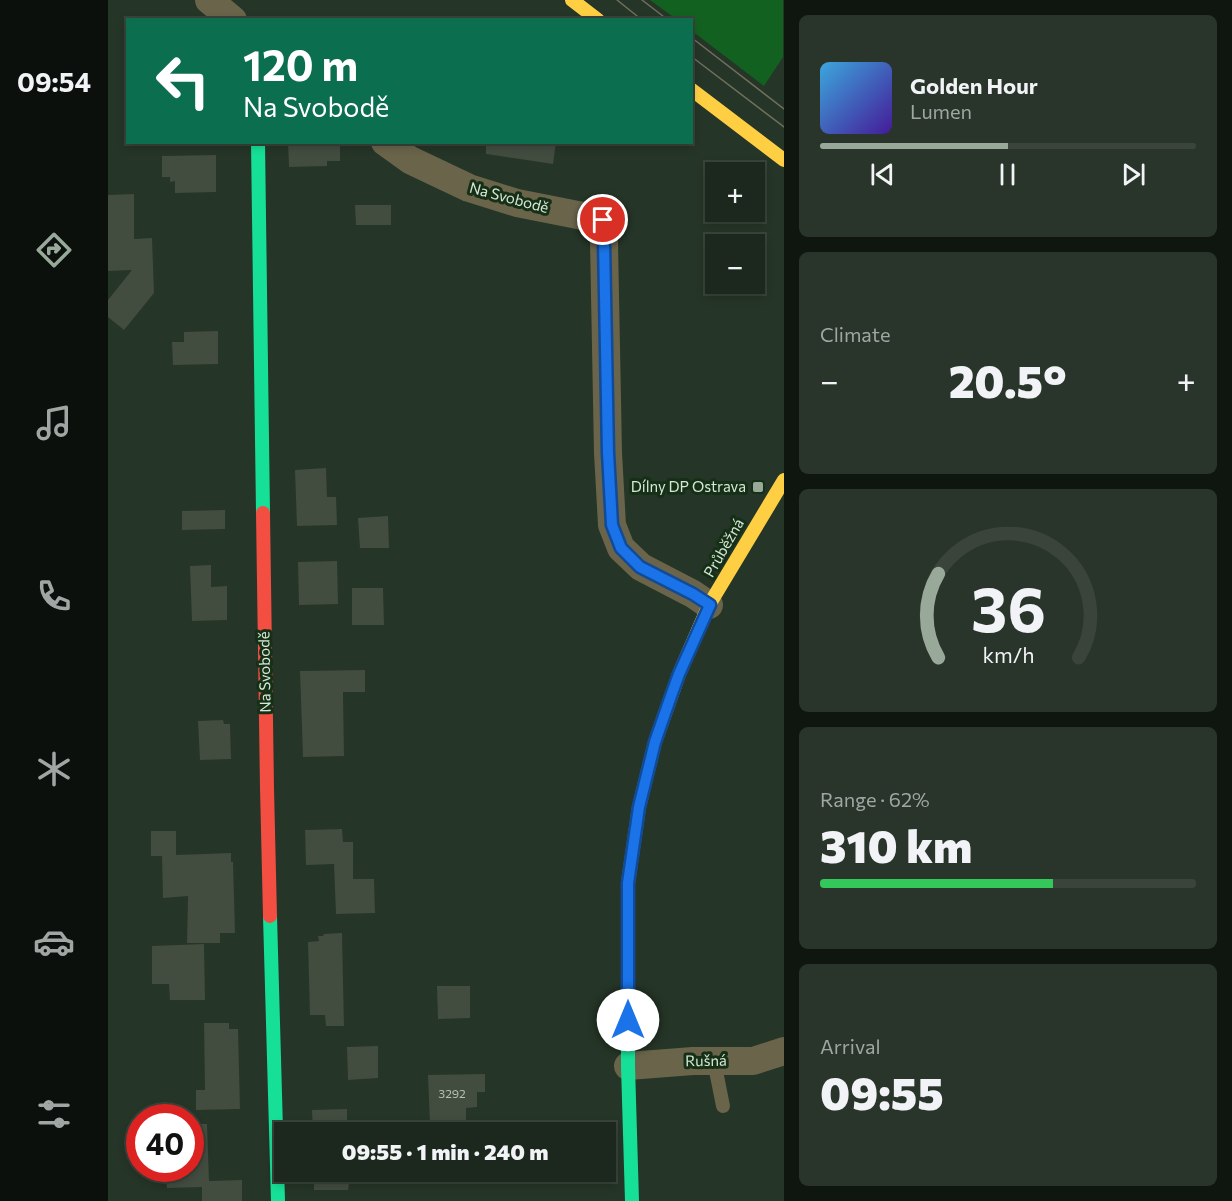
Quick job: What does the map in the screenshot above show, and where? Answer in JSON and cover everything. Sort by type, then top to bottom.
[{"type":"street","points":[[209,0],[231,18]]},
{"type":"street","points":[[572,0],[595,18]]},
{"type":"street","points":[[693,91],[783,160]]},
{"type":"street","name":"Na Svobodě","points":[[258,144],[267,788],[278,1201]]},
{"type":"street","name":"Na Svobodě","points":[[388,144],[410,160],[469,188],[516,203],[603,220],[608,453],[612,525],[621,548],[640,567],[710,605]]},
{"type":"street","name":"Průběžná","points":[[632,1201],[628,1066],[628,883],[639,807],[655,742],[675,685],[710,605],[783,480]]},
{"type":"street","name":"Rušná","points":[[628,1066],[693,1061],[753,1061],[783,1051]]},
{"type":"lane","points":[[714,1061],[723,1106]]},
{"type":"green space","points":[[650,0],[783,0],[783,57],[764,86],[693,32],[693,18],[675,18]]},
{"type":"building","points":[[288,144],[340,144],[340,161],[327,161],[327,166],[289,167]]},
{"type":"building","points":[[486,144],[556,144],[553,164],[486,154]]},
{"type":"building","points":[[216,155],[216,192],[175,193],[175,181],[170,182],[170,177],[162,177],[162,156]]},
{"type":"building","points":[[134,194],[134,239],[152,238],[154,293],[124,330],[108,317],[108,300],[132,270],[108,271],[108,195]]},
{"type":"building","points":[[355,205],[391,205],[391,225],[356,225]]},
{"type":"building","points":[[218,331],[218,364],[173,365],[172,342],[184,342],[184,332]]},
{"type":"building","points":[[326,468],[327,497],[336,497],[337,525],[297,526],[295,470]]},
{"type":"building","points":[[225,510],[225,529],[182,530],[182,511]]},
{"type":"building","points":[[388,516],[389,548],[360,548],[358,518]]},
{"type":"building","points":[[337,561],[338,604],[299,605],[298,562]]},
{"type":"building","points":[[211,565],[211,587],[227,586],[227,620],[192,621],[190,566]]},
{"type":"building","points":[[352,588],[383,588],[384,625],[352,625]]},
{"type":"building","points":[[365,670],[365,692],[343,692],[344,756],[303,757],[300,671]]},
{"type":"building","points":[[223,720],[224,724],[230,724],[231,759],[200,760],[198,721]]},
{"type":"building","points":[[342,829],[343,842],[353,842],[353,879],[374,879],[375,913],[336,914],[334,864],[306,865],[305,830]]},
{"type":"building","points":[[151,831],[176,831],[176,855],[231,853],[235,933],[220,933],[220,943],[187,943],[188,896],[163,898],[162,856],[151,856]]},
{"type":"building","points":[[342,933],[344,1026],[326,1026],[325,1015],[310,1015],[308,942],[319,941],[318,936],[324,934]]},
{"type":"building","points":[[204,944],[205,1000],[170,1000],[169,984],[152,984],[152,946]]},
{"type":"building","points":[[437,986],[470,986],[470,1018],[438,1019]]},
{"type":"building","points":[[204,1023],[229,1023],[229,1029],[238,1029],[240,1109],[204,1110],[204,1104],[196,1104],[196,1090],[205,1090]]},
{"type":"building","points":[[378,1046],[378,1078],[348,1080],[347,1047]]},
{"type":"building","points":[[485,1074],[485,1092],[477,1092],[477,1107],[466,1108],[466,1122],[430,1122],[428,1075]]},
{"type":"building","points":[[347,1109],[347,1122],[313,1122],[312,1110]]},
{"type":"building","points":[[204,1124],[207,1124],[209,1181],[242,1180],[242,1201],[202,1201],[202,1187],[167,1188],[166,1182],[204,1182]]},
{"type":"building","points":[[314,1182],[349,1182],[348,1190],[314,1190]]},
{"type":"tram line","points":[[617,0],[640,18]]},
{"type":"tram line","points":[[642,0],[665,18]]},
{"type":"tram line","points":[[693,39],[784,109]]},
{"type":"tram line","points":[[693,58],[784,127]]},
{"type":"traffic: fast","points":[[258,144],[263,513]]},
{"type":"traffic: fast","points":[[632,1201],[628,1066],[628,883],[639,807],[655,742]]},
{"type":"traffic: fast","points":[[270,916],[278,1201]]},
{"type":"traffic: slow","points":[[572,0],[595,18]]},
{"type":"traffic: slow","points":[[693,91],[784,160]]},
{"type":"traffic: slow","points":[[655,742],[679,674],[709,605],[784,480]]},
{"type":"traffic: jam","points":[[263,513],[270,916]]},
{"type":"place","name":"Dílny DP Ostrava","points":[[758,487]]},
{"type":"route","points":[[603,220],[608,453],[612,525],[621,548],[640,567],[710,605],[671,696],[655,742],[639,807],[628,883],[628,1020]]}]
